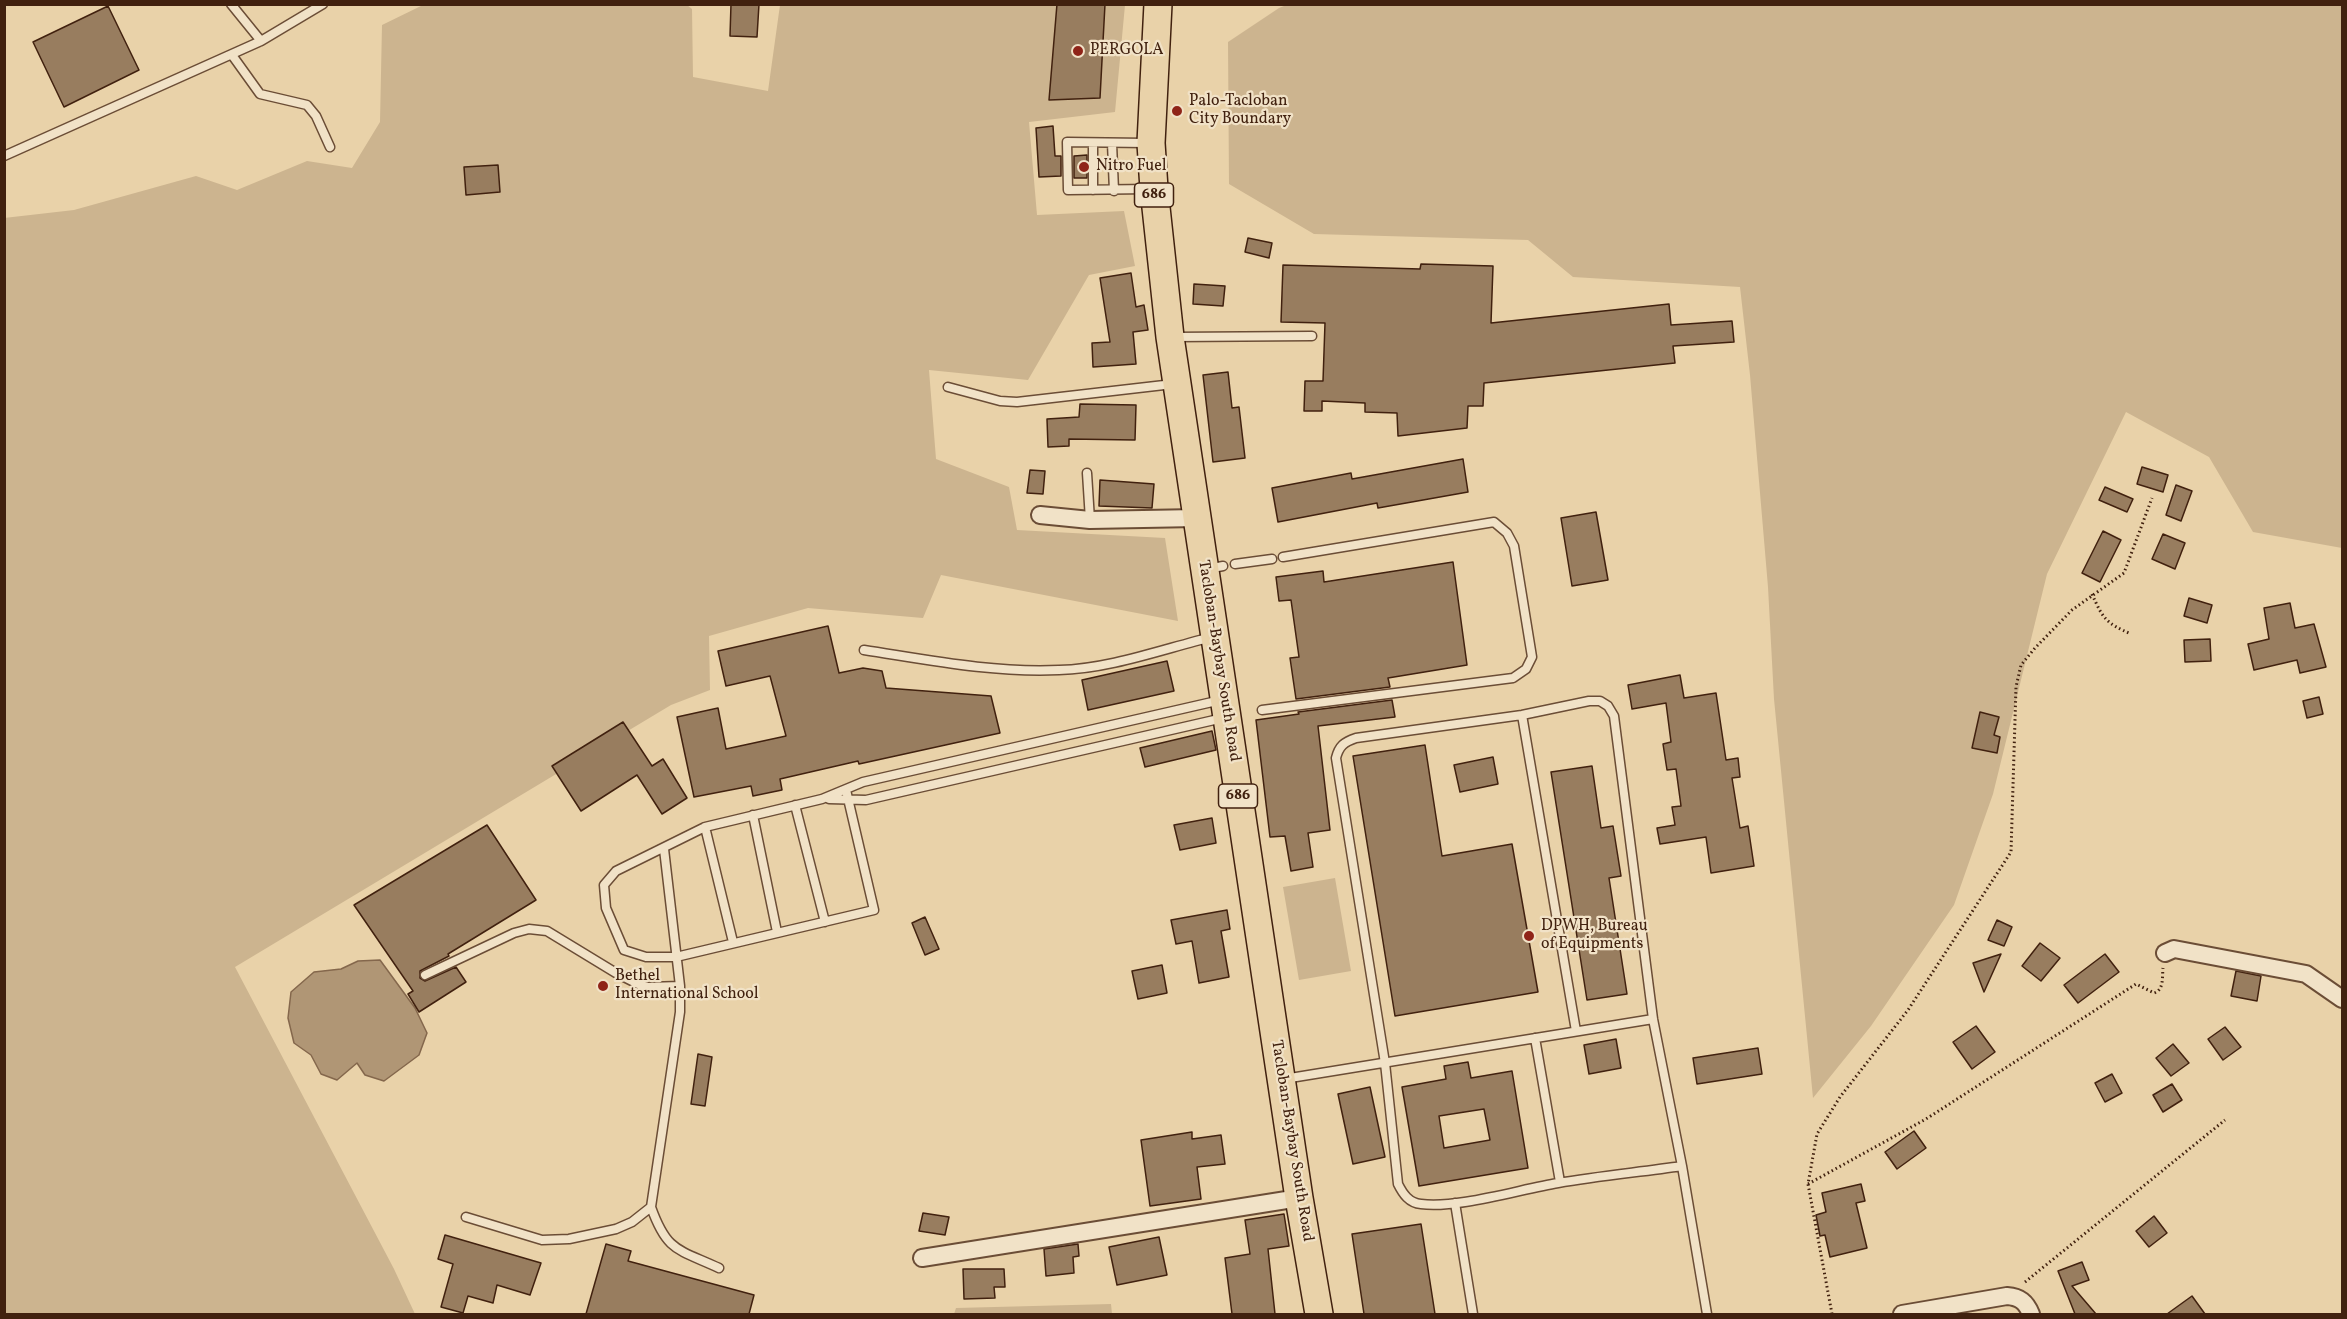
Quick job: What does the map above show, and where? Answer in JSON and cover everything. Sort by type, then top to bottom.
[{"type":"main road","name":"Tacloban-Baybay South Road","points":[[1158,4],[1151,143],[1170,337],[1179,384],[1197,518],[1214,568],[1214,636],[1299,1198],[1319,1314]]},
{"type":"street","points":[[1040,515],[1090,520],[1197,518]]},
{"type":"street","points":[[2165,953],[2174,949],[2306,974],[2343,999]]},
{"type":"street","points":[[922,1258],[1299,1198]]},
{"type":"street","points":[[1902,1314],[2007,1296],[2016,1297],[2026,1303],[2031,1314]]},
{"type":"lane","points":[[231,4],[261,41]]},
{"type":"lane","points":[[4,156],[232,55],[261,41],[323,4]]},
{"type":"lane","points":[[232,55],[260,94],[307,105],[316,116],[330,147]]},
{"type":"lane","points":[[1151,143],[1067,142],[1068,190],[1154,189]]},
{"type":"lane","points":[[1093,143],[1093,190]]},
{"type":"lane","points":[[1112,143],[1114,191]]},
{"type":"lane","points":[[1170,337],[1312,336]]},
{"type":"lane","points":[[948,387],[1000,401],[1017,402],[1179,384]]},
{"type":"lane","points":[[1087,473],[1090,520]]},
{"type":"lane","points":[[1262,710],[1513,678],[1526,669],[1532,657],[1514,546],[1507,533],[1494,522],[1282,557]]},
{"type":"lane","points":[[1235,564],[1272,559]]},
{"type":"lane","points":[[864,650],[974,668],[1061,670],[1119,661],[1214,636]]},
{"type":"lane","points":[[1683,1166],[1560,1182],[1455,1203],[1420,1204],[1408,1199],[1398,1184],[1384,1063],[1336,758],[1339,749],[1346,741],[1522,715],[1589,701],[1600,702],[1608,706],[1614,716],[1653,1019],[1683,1166],[1707,1314]]},
{"type":"lane","points":[[846,790],[874,910],[676,957],[646,957],[624,950],[606,908],[604,885],[616,871],[705,827],[822,799],[863,782],[1225,708]]},
{"type":"lane","points":[[822,799],[866,800],[1225,708]]},
{"type":"lane","points":[[1522,715],[1576,1031]]},
{"type":"lane","points":[[795,806],[825,922]]},
{"type":"lane","points":[[753,815],[777,932]]},
{"type":"lane","points":[[705,827],[734,942]]},
{"type":"lane","points":[[664,849],[680,986],[680,1012],[651,1207],[659,1229],[672,1246],[719,1268]]},
{"type":"lane","points":[[425,975],[514,933],[529,929],[547,931],[638,984],[648,987],[680,986]]},
{"type":"lane","points":[[1282,1080],[1653,1019]]},
{"type":"lane","points":[[1535,1038],[1560,1182]]},
{"type":"lane","points":[[1455,1203],[1473,1314]]},
{"type":"lane","points":[[466,1217],[542,1240],[569,1239],[616,1229],[632,1222],[651,1207]]},
{"type":"path","points":[[1832,1314],[1808,1184],[1817,1134],[1840,1097],[1908,1010],[2011,852],[2016,687],[2021,665],[2072,610],[2124,573],[2152,498]]},
{"type":"path","points":[[2092,594],[2103,618],[2110,625],[2131,634]]},
{"type":"path","points":[[1808,1184],[1926,1119],[2136,984],[2154,993],[2158,992],[2161,989],[2165,953]]},
{"type":"path","points":[[2016,1297],[2028,1279],[2225,1120]]},
{"type":"shaded area","points":[[1289,4],[2342,5],[2342,548],[2253,532],[2209,457],[2126,412],[2047,574],[1993,794],[1954,905],[1871,1026],[1813,1098],[1774,699],[1768,587],[1740,287],[1573,277],[1528,240],[1314,234],[1229,184],[1228,42],[1279,8]]},
{"type":"shaded area","points":[[423,5],[687,5],[692,9],[693,77],[768,91],[780,5],[1125,5],[1115,112],[1029,122],[1037,215],[1124,211],[1135,266],[1089,275],[1028,380],[929,370],[936,459],[1009,487],[1017,530],[1165,538],[1178,621],[941,575],[923,618],[808,608],[709,636],[710,690],[671,705],[235,967],[394,1269],[415,1314],[5,1314],[4,218],[74,210],[196,176],[237,190],[307,161],[352,168],[380,122],[382,25]]},
{"type":"shaded area","points":[[1335,878],[1351,971],[1299,980],[1283,887]]},
{"type":"shaded area","points":[[380,960],[415,1008],[427,1033],[419,1055],[384,1081],[365,1075],[357,1063],[337,1080],[321,1074],[311,1055],[294,1043],[288,1018],[291,992],[314,972],[341,969],[358,961]]},
{"type":"shaded area","points":[[1111,1304],[1112,1314],[954,1314],[956,1308]]},
{"type":"building","points":[[731,4],[759,4],[757,37],[730,36]]},
{"type":"building","name":"PERGOLA","points":[[1057,4],[1105,4],[1100,98],[1049,100]]},
{"type":"building","points":[[108,6],[139,70],[64,107],[33,42]]},
{"type":"building","points":[[1053,126],[1055,156],[1061,156],[1061,176],[1039,177],[1036,128]]},
{"type":"building","points":[[1087,155],[1087,178],[1074,178],[1074,156]]},
{"type":"building","points":[[498,165],[500,192],[466,195],[464,167]]},
{"type":"building","points":[[1248,238],[1272,243],[1269,258],[1245,252]]},
{"type":"building","points":[[1421,264],[1493,266],[1491,323],[1669,304],[1671,325],[1732,321],[1734,342],[1673,346],[1675,363],[1484,383],[1483,406],[1468,406],[1467,428],[1398,436],[1397,413],[1365,412],[1365,403],[1322,401],[1322,411],[1304,411],[1305,381],[1323,381],[1325,323],[1281,322],[1283,265],[1420,269]]},
{"type":"building","points":[[1131,273],[1136,307],[1144,305],[1148,330],[1133,332],[1136,364],[1093,367],[1092,343],[1110,342],[1100,278]]},
{"type":"building","points":[[1194,284],[1225,286],[1223,306],[1193,304]]},
{"type":"building","points":[[1228,372],[1232,408],[1239,407],[1245,458],[1213,462],[1203,375]]},
{"type":"building","points":[[1080,404],[1136,405],[1135,440],[1069,439],[1069,446],[1048,447],[1047,419],[1079,417]]},
{"type":"building","points":[[1463,459],[1468,492],[1378,508],[1377,503],[1278,522],[1272,488],[1351,473],[1352,479]]},
{"type":"building","points":[[2142,467],[2168,475],[2163,492],[2137,484]]},
{"type":"building","points":[[1030,470],[1045,471],[1043,494],[1027,493]]},
{"type":"building","points":[[1100,480],[1154,484],[1152,508],[1099,506]]},
{"type":"building","points":[[2176,485],[2192,491],[2181,521],[2166,515]]},
{"type":"building","points":[[2105,487],[2133,499],[2127,512],[2099,500]]},
{"type":"building","points":[[1596,512],[1608,580],[1572,586],[1561,518]]},
{"type":"building","points":[[2103,531],[2121,540],[2100,582],[2082,573]]},
{"type":"building","points":[[2163,534],[2185,543],[2175,569],[2152,559]]},
{"type":"building","points":[[1453,562],[1467,665],[1388,678],[1390,687],[1296,699],[1290,658],[1299,657],[1291,600],[1279,601],[1276,577],[1323,571],[1324,582]]},
{"type":"building","points":[[2189,598],[2212,605],[2207,623],[2184,616]]},
{"type":"building","points":[[2290,603],[2295,628],[2314,624],[2326,667],[2300,673],[2297,660],[2254,670],[2248,644],[2269,639],[2264,608]]},
{"type":"building","points":[[828,626],[839,673],[863,668],[882,671],[886,688],[991,696],[1000,733],[780,779],[782,790],[753,796],[751,786],[694,797],[677,717],[718,708],[726,749],[786,736],[770,676],[726,686],[718,651]]},
{"type":"building","points":[[2210,639],[2211,661],[2185,662],[2184,640]]},
{"type":"building","points":[[1167,661],[1174,691],[1088,710],[1082,680]]},
{"type":"building","points":[[1680,675],[1684,698],[1716,693],[1726,760],[1738,758],[1740,777],[1732,778],[1740,828],[1748,826],[1754,866],[1711,873],[1706,837],[1660,844],[1657,828],[1675,825],[1672,807],[1681,806],[1676,769],[1667,770],[1663,744],[1671,742],[1666,703],[1632,709],[1628,685]]},
{"type":"building","points":[[2319,697],[2323,714],[2307,718],[2303,701]]},
{"type":"building","points":[[1392,700],[1395,717],[1318,726],[1330,830],[1308,833],[1313,867],[1291,871],[1285,836],[1270,837],[1256,720],[1299,714],[1298,712]]},
{"type":"building","points":[[1980,712],[1999,717],[1994,735],[2000,737],[1997,753],[1972,748]]},
{"type":"building","points":[[623,722],[652,766],[663,759],[687,798],[662,814],[637,775],[581,811],[552,766]]},
{"type":"building","points":[[1212,731],[1216,750],[1145,767],[1140,748]]},
{"type":"building","points":[[1425,745],[1442,856],[1512,844],[1538,992],[1395,1016],[1353,756]]},
{"type":"building","points":[[1493,757],[1498,784],[1460,792],[1454,765]]},
{"type":"building","points":[[1592,766],[1601,828],[1613,826],[1621,876],[1609,878],[1627,994],[1587,1000],[1551,772]]},
{"type":"building","points":[[1212,818],[1216,843],[1180,850],[1174,825]]},
{"type":"building","points":[[487,825],[536,900],[448,954],[449,956],[420,971],[420,978],[425,981],[456,967],[466,982],[419,1012],[408,994],[413,991],[354,905]]},
{"type":"building","points":[[1227,910],[1230,929],[1221,931],[1229,977],[1199,983],[1192,941],[1176,944],[1171,920]]},
{"type":"building","points":[[925,917],[939,949],[925,955],[912,923]]},
{"type":"building","points":[[1997,920],[2012,927],[2004,946],[1988,940]]},
{"type":"building","points":[[2040,943],[2060,958],[2041,981],[2022,966]]},
{"type":"building","points":[[2001,954],[1984,992],[1973,963]]},
{"type":"building","points":[[2105,954],[2119,972],[2078,1003],[2064,985]]},
{"type":"building","points":[[1162,965],[1167,993],[1138,999],[1132,971]]},
{"type":"building","points":[[2236,971],[2261,976],[2257,1001],[2231,996]]},
{"type":"building","points":[[1976,1026],[1995,1052],[1972,1069],[1953,1042]]},
{"type":"building","points":[[2225,1027],[2241,1047],[2223,1060],[2208,1039]]},
{"type":"building","points":[[1616,1039],[1621,1068],[1589,1074],[1584,1045]]},
{"type":"building","points":[[2173,1044],[2189,1063],[2171,1076],[2156,1058]]},
{"type":"building","points":[[1758,1048],[1762,1074],[1697,1084],[1693,1058]]},
{"type":"building","points":[[698,1054],[712,1057],[705,1106],[691,1104]]},
{"type":"building","points":[[1468,1062],[1471,1078],[1512,1071],[1528,1168],[1419,1186],[1402,1087],[1446,1079],[1444,1066]],"holes":[[[1484,1109],[1490,1140],[1444,1148],[1439,1116]]]},
{"type":"building","points":[[2112,1074],[2122,1093],[2105,1102],[2095,1083]]},
{"type":"building","points":[[2172,1084],[2182,1100],[2163,1112],[2153,1095]]},
{"type":"building","points":[[1370,1087],[1385,1157],[1353,1164],[1338,1094]]},
{"type":"building","points":[[1914,1131],[1926,1148],[1897,1169],[1885,1152]]},
{"type":"building","points":[[1192,1132],[1192,1139],[1221,1135],[1225,1164],[1197,1167],[1201,1199],[1150,1206],[1141,1140]]},
{"type":"building","points":[[1861,1184],[1865,1201],[1856,1203],[1867,1248],[1830,1257],[1825,1235],[1820,1236],[1816,1215],[1826,1212],[1822,1193]]},
{"type":"building","points":[[923,1213],[949,1217],[945,1235],[919,1231]]},
{"type":"building","points":[[1284,1214],[1289,1246],[1268,1249],[1275,1314],[1232,1314],[1225,1258],[1250,1254],[1245,1220]]},
{"type":"building","points":[[2154,1216],[2167,1233],[2149,1247],[2136,1231]]},
{"type":"building","points":[[1421,1224],[1435,1314],[1364,1314],[1352,1234]]},
{"type":"building","points":[[445,1235],[541,1263],[530,1295],[497,1285],[493,1303],[468,1296],[463,1313],[441,1307],[453,1264],[438,1259]]},
{"type":"building","points":[[1159,1237],[1167,1275],[1117,1285],[1109,1247]]},
{"type":"building","points":[[606,1244],[631,1251],[628,1261],[754,1295],[749,1314],[586,1314]]},
{"type":"building","points":[[1078,1244],[1079,1256],[1073,1257],[1074,1273],[1046,1276],[1044,1249]]},
{"type":"building","points":[[2082,1262],[2089,1280],[2072,1286],[2096,1314],[2075,1314],[2058,1271]]},
{"type":"building","points":[[963,1269],[1004,1269],[1005,1287],[994,1287],[995,1298],[964,1299]]},
{"type":"building","points":[[2192,1296],[2205,1314],[2167,1314]]},
{"type":"place","name":"PERGOLA","points":[[1078,51]]},
{"type":"place","name":"Palo-Tacloban City Boundary","points":[[1177,111]]},
{"type":"place","name":"Nitro Fuel","points":[[1084,167]]},
{"type":"place","name":"DPWH, Bureau of Equipments","points":[[1529,936]]},
{"type":"place","name":"Bethel International School","points":[[603,986]]}]
